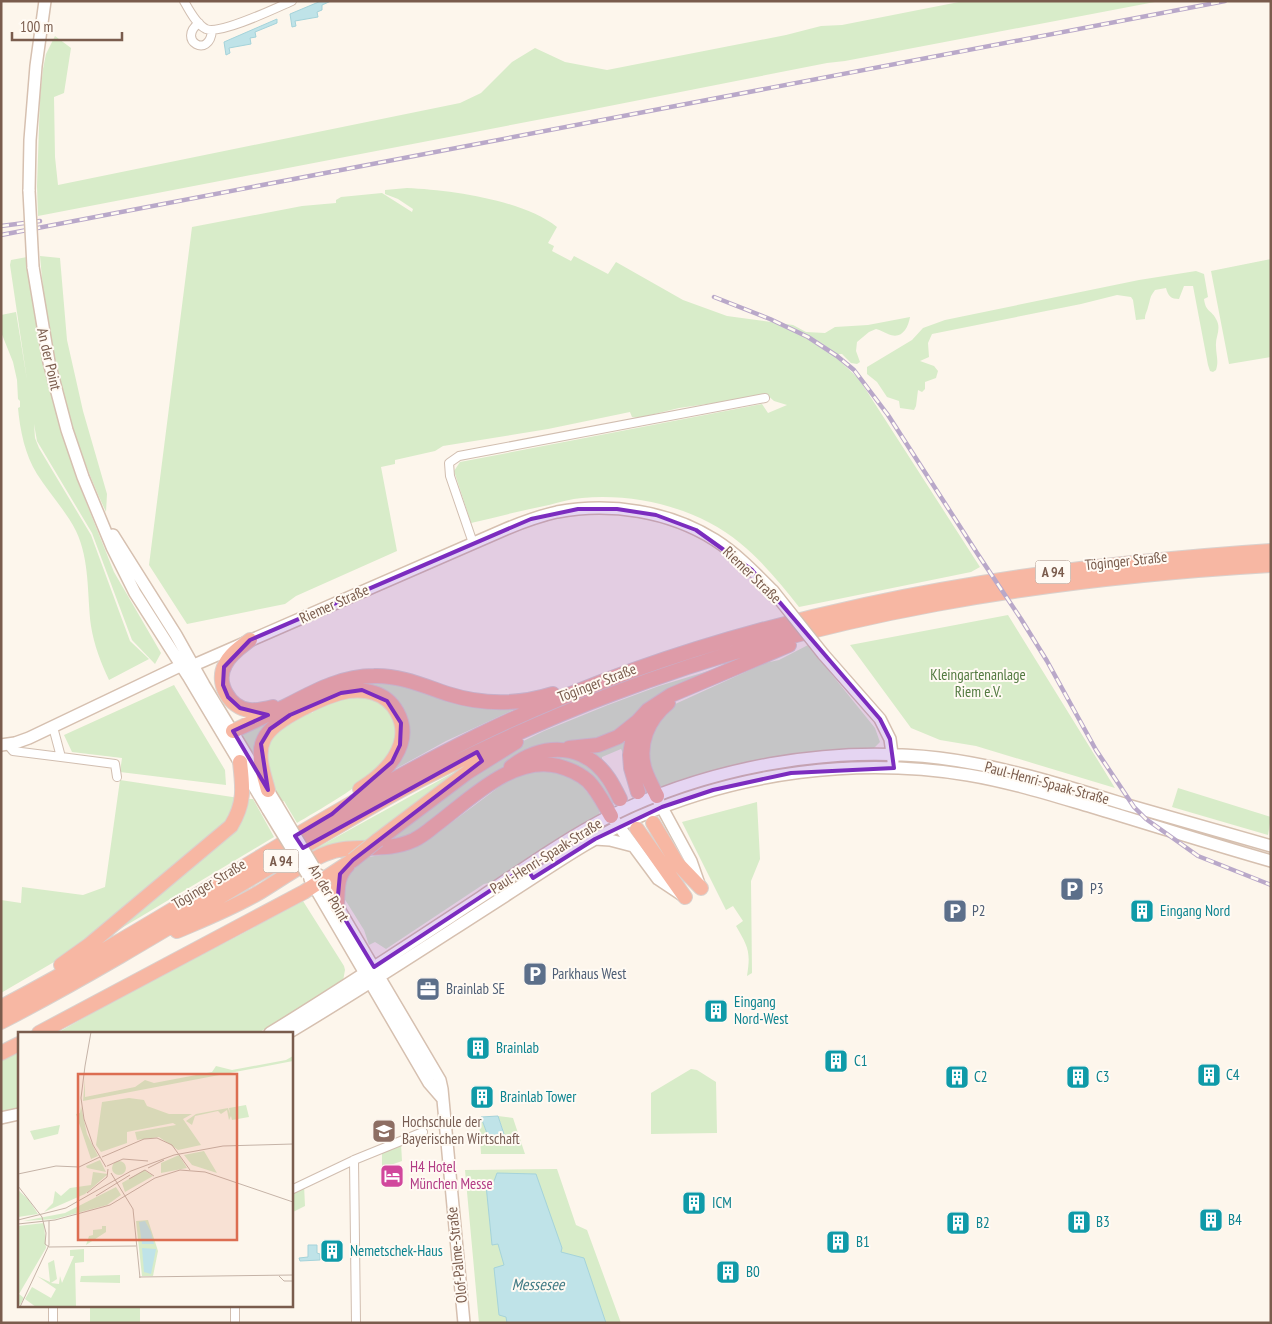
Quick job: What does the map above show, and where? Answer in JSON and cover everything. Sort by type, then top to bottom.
[{"type":"highway","name":"Töginger Straße","points":[[1,1007],[109,947],[332,814],[420,765],[532,711],[650,665],[784,625],[870,604],[1004,579],[1218,554],[1271,551]]},
{"type":"highway","name":"Töginger Straße","points":[[1,1022],[137,947],[389,797],[444,768],[544,721],[615,692],[767,643],[835,626],[950,602],[1084,582],[1271,565]]},
{"type":"highway","points":[[137,947],[228,909],[323,854],[336,850],[400,846],[415,840],[529,755],[548,749],[598,745],[618,737],[654,705],[685,689],[835,626]]},
{"type":"highway","points":[[250,640],[235,652],[224,666],[222,685],[228,697],[240,708],[250,710],[288,704]]},
{"type":"highway","points":[[230,737],[288,704],[331,684],[359,677],[399,678],[483,702],[515,702],[595,686]]},
{"type":"highway","points":[[659,802],[645,770],[642,754],[644,737],[651,721],[685,689]]},
{"type":"highway","points":[[268,790],[260,755],[264,738],[270,729],[290,715],[341,693],[355,690],[374,692],[391,704],[400,717],[402,734],[399,750],[392,762],[378,776],[345,799],[332,814]]},
{"type":"highway","points":[[337,906],[340,874],[353,860],[468,772],[525,736],[544,721]]},
{"type":"highway","points":[[638,721],[634,729],[630,755],[631,768],[638,792]]},
{"type":"highway","points":[[562,749],[576,752],[593,761],[608,778],[620,800]]},
{"type":"highway","points":[[1,999],[54,970],[89,945],[231,826],[238,815],[243,792],[240,762]]},
{"type":"highway","points":[[493,782],[519,769],[540,764],[568,769],[577,772],[589,782],[615,821]]},
{"type":"highway","points":[[653,823],[677,863],[700,888]]},
{"type":"highway","points":[[637,829],[684,897]]},
{"type":"highway","points":[[41,1032],[304,892],[314,877],[353,860]]},
{"type":"highway","points":[[1,1053],[18,1044]]},
{"type":"main road","name":"An der Point","points":[[46,1],[36,66],[30,140],[29,191],[33,266],[43,334],[67,430],[112,548],[135,593],[180,666],[200,687],[230,737],[268,790],[273,807]]},
{"type":"main road","name":"Riemer Straße","points":[[194,668],[250,640],[506,528],[557,512],[578,509],[600,508],[636,511],[676,522],[716,541],[752,570],[773,591],[823,654],[880,719],[887,730],[894,768]]},
{"type":"main road","name":"An der Point","points":[[102,519],[148,589],[194,668],[200,687]]},
{"type":"main road","name":"An der Point","points":[[121,548],[149,606],[181,658],[180,666]]},
{"type":"main road","points":[[5,745],[29,738],[180,666],[194,668]]},
{"type":"main road","name":"An der Point","points":[[230,737],[240,762],[273,807],[372,975]]},
{"type":"main road","name":"Paul-Henri-Spaak-Straße","points":[[372,975],[567,840],[729,773],[788,761],[835,756],[892,755],[937,758],[1021,773],[1271,846]]},
{"type":"main road","name":"Paul-Henri-Spaak-Straße","points":[[659,802],[791,773],[844,768],[894,768],[968,775],[1018,785],[1271,861]]},
{"type":"main road","points":[[659,802],[691,862],[700,888]]},
{"type":"main road","points":[[615,821],[658,879],[684,897]]},
{"type":"main road","name":"Paul-Henri-Spaak-Straße","points":[[372,975],[533,878],[595,838],[615,821]]},
{"type":"main road","points":[[595,838],[633,846]]},
{"type":"main road","points":[[526,867],[533,878]]},
{"type":"main road","name":"An der Point","points":[[314,877],[337,906],[372,975]]},
{"type":"main road","points":[[272,1032],[372,975]]},
{"type":"main road","points":[[289,1032],[372,975]]},
{"type":"main road","name":"Olof-Palme-Straße","points":[[372,975],[429,1083],[442,1098],[464,1323]]},
{"type":"main road","points":[[1,1118],[18,1114]]},
{"type":"street","points":[[184,1],[199,23],[212,30],[225,28],[292,1]]},
{"type":"street","points":[[199,23],[193,28],[191,33],[191,39],[196,44],[203,45],[208,43],[211,39],[212,30]]},
{"type":"street","points":[[473,543],[450,476],[449,463],[459,456],[765,398]]},
{"type":"street","points":[[53,727],[61,757]]},
{"type":"street","points":[[5,745],[13,751],[115,764],[117,778]]},
{"type":"street","points":[[292,1190],[354,1160],[423,1132]]},
{"type":"street","points":[[354,1160],[356,1323]]},
{"type":"street","points":[[53,1306],[53,1323]]},
{"type":"street","points":[[235,1306],[235,1323]]},
{"type":"highlighted area","points":[[578,509],[617,509],[656,515],[696,530],[752,570],[880,719],[890,739],[894,768],[791,773],[713,790],[662,807],[595,839],[533,878],[526,867],[374,967],[337,906],[340,874],[353,860],[482,761],[477,752],[303,848],[295,836],[332,814],[392,762],[400,745],[401,723],[387,701],[362,690],[341,693],[290,715],[270,729],[261,744],[268,790],[233,731],[268,715],[240,708],[228,697],[223,685],[224,667],[250,640],[531,519]]},
{"type":"green space","points":[[964,1],[1160,1],[827,63],[38,216],[37,186],[40,97],[46,54],[55,36],[71,48],[64,93],[54,97],[55,157],[58,185],[460,103],[481,93],[512,62],[535,48],[565,62],[607,70],[786,35],[821,26],[842,25]]},
{"type":"green space","points":[[407,188],[465,194],[506,203],[525,210],[557,227],[548,243],[554,246],[552,251],[571,261],[574,256],[608,274],[616,262],[683,300],[727,316],[793,325],[806,332],[825,333],[835,327],[868,325],[910,317],[906,329],[897,336],[876,329],[857,342],[856,351],[860,362],[857,364],[851,363],[842,354],[839,354],[840,361],[859,379],[980,567],[971,572],[799,607],[771,573],[740,543],[705,520],[666,506],[624,498],[582,498],[471,523],[454,471],[460,462],[762,404],[768,413],[787,405],[774,401],[765,393],[757,397],[679,408],[638,418],[632,417],[630,412],[548,429],[443,446],[435,451],[395,460],[395,464],[381,467],[397,551],[296,596],[285,604],[187,624],[149,565],[192,227],[302,206],[336,203],[336,200],[341,197],[382,193],[412,212],[413,209],[398,199],[385,194],[385,190]]},
{"type":"green space","points":[[40,256],[60,258],[67,340],[83,411],[107,494],[106,512],[81,450],[61,387],[48,322]]},
{"type":"green space","points":[[27,257],[40,344],[50,388],[76,477],[114,572],[161,653],[155,664],[132,640],[92,533],[37,441],[34,424],[35,438],[39,448],[91,535],[130,641],[149,659],[109,680],[98,654],[92,633],[84,554],[72,524],[37,474],[29,459],[20,425],[18,408],[20,407],[20,401],[18,399],[17,380],[13,362],[1,332],[1,315],[16,312],[27,380],[10,265],[11,260]]},
{"type":"green space","points":[[1271,259],[1271,357],[1229,364],[1211,271]]},
{"type":"green space","points":[[1196,271],[1204,274],[1208,297],[1204,299],[1205,303],[1207,309],[1218,323],[1216,343],[1217,364],[1216,370],[1213,372],[1210,371],[1208,365],[1193,286],[1184,286],[1179,299],[1170,296],[1166,288],[1155,290],[1150,298],[1145,319],[1136,320],[1131,297],[1117,295],[932,334],[928,343],[929,357],[920,361],[934,366],[938,371],[936,378],[925,382],[925,389],[922,392],[918,390],[914,410],[900,408],[899,401],[887,397],[877,382],[867,374],[867,367],[912,340],[923,328],[945,320],[1139,280]]},
{"type":"green space","name":"Kleingartenanlage Riem e.V.","points":[[1008,615],[1115,788],[976,746],[940,740],[911,728],[850,645]]},
{"type":"green space","points":[[808,645],[875,728],[880,742],[874,748],[664,789],[657,784],[651,773],[647,754],[650,733],[673,705],[765,663],[779,660]]},
{"type":"green space","points":[[741,661],[635,717],[612,735],[515,759],[416,835],[384,842],[515,745],[544,731],[659,686]]},
{"type":"green space","points":[[381,680],[524,705],[446,741],[390,772],[408,738],[381,688],[281,716],[257,767],[240,736],[245,730],[358,682]]},
{"type":"green space","points":[[174,685],[225,770],[226,785],[120,772],[122,758],[72,752],[64,735]]},
{"type":"green space","points":[[365,693],[393,712],[398,738],[395,749],[372,774],[339,798],[297,823],[284,801],[282,802],[267,769],[265,759],[269,739],[276,730],[299,716],[312,713],[337,699]]},
{"type":"green space","points":[[630,732],[625,757],[621,749],[602,757],[602,761],[584,750]]},
{"type":"green space","points":[[554,753],[586,762],[607,784],[614,802],[610,804],[585,773],[577,767],[558,760],[529,759]]},
{"type":"green space","points":[[478,759],[377,838],[360,845],[315,854],[313,850]]},
{"type":"green space","points":[[550,768],[575,777],[600,808],[599,818],[493,882],[484,884],[386,949],[375,942],[369,945],[364,930],[344,898],[345,875],[350,867],[368,857],[410,848],[432,837],[503,784],[527,770]]},
{"type":"green space","points":[[120,780],[239,798],[234,810],[224,824],[107,922],[54,962],[1,993],[1,900],[21,903],[22,887],[83,895],[105,887]]},
{"type":"green space","points":[[1178,788],[1271,817],[1268,835],[1172,807]]},
{"type":"green space","points":[[246,799],[253,799],[274,837],[105,938],[220,841]]},
{"type":"green space","points":[[757,802],[760,859],[751,881],[752,973],[747,976],[748,950],[736,926],[743,921],[733,906],[726,910],[682,822]]},
{"type":"green space","points":[[303,901],[344,966],[343,981],[260,1032],[59,1032],[161,974]]},
{"type":"green space","points":[[18,1052],[18,1108],[1,1112],[1,1061]]},
{"type":"green space","points":[[691,1069],[697,1070],[716,1082],[717,1133],[651,1134],[651,1093]]},
{"type":"green space","points":[[498,1116],[513,1118],[525,1154],[481,1154],[479,1117],[481,1117],[489,1139],[504,1133]]},
{"type":"green space","points":[[401,1143],[402,1161],[382,1168],[382,1151]]},
{"type":"green space","name":"Messesee","points":[[557,1169],[576,1225],[587,1230],[621,1323],[479,1323],[465,1170]]},
{"type":"green space","points":[[304,1185],[305,1206],[292,1212],[292,1191]]},
{"type":"green space","points":[[90,1306],[140,1306],[140,1323],[90,1323]]},
{"type":"water","points":[[321,1],[331,1],[322,5],[322,10],[317,12],[318,17],[295,21],[296,26],[292,27],[290,14]]},
{"type":"water","points":[[277,19],[277,23],[255,32],[256,37],[250,38],[251,44],[229,48],[230,53],[226,55],[224,42]]},
{"type":"water","points":[[498,1116],[504,1134],[489,1139],[481,1117]]},
{"type":"water","name":"Messesee","points":[[497,1173],[536,1174],[562,1248],[561,1252],[584,1258],[606,1323],[507,1323],[506,1317],[499,1315],[494,1268],[504,1265],[498,1244],[492,1245],[486,1185],[493,1184]]},
{"type":"water","points":[[308,1245],[317,1245],[317,1253],[320,1254],[320,1260],[300,1261],[299,1258],[308,1257]]},
{"type":"railway","points":[[1,235],[1225,1]]},
{"type":"railway","points":[[1,226],[40,221]]},
{"type":"railway","points":[[714,297],[770,319],[808,337],[854,370],[888,415],[1021,619],[1047,661],[1096,750],[1134,807],[1146,819],[1198,856],[1271,885]]},
{"type":"place","name":"P3","points":[[1072,889]]},
{"type":"place","name":"P2","points":[[955,911]]},
{"type":"place","name":"Eingang Nord","points":[[1142,911]]},
{"type":"place","name":"Parkhaus West","points":[[535,974]]},
{"type":"place","name":"Brainlab SE","points":[[428,989]]},
{"type":"place","name":"Eingang Nord-West","points":[[716,1011]]},
{"type":"place","name":"Brainlab","points":[[478,1048]]},
{"type":"place","name":"C1","points":[[836,1061]]},
{"type":"place","name":"C4","points":[[1209,1075]]},
{"type":"place","name":"C2","points":[[957,1077]]},
{"type":"place","name":"C3","points":[[1078,1077]]},
{"type":"place","name":"Brainlab Tower","points":[[482,1097]]},
{"type":"place","name":"Hochschule der Bayerischen Wirtschaft","points":[[384,1131]]},
{"type":"place","name":"H4 Hotel München Messe","points":[[392,1176]]},
{"type":"place","name":"ICM","points":[[694,1203]]},
{"type":"place","name":"B4","points":[[1211,1220]]},
{"type":"place","name":"B3","points":[[1079,1222]]},
{"type":"place","name":"B2","points":[[958,1223]]},
{"type":"place","name":"B1","points":[[838,1242]]},
{"type":"place","name":"Nemetschek-Haus","points":[[332,1251]]},
{"type":"place","name":"B0","points":[[728,1272]]}]
